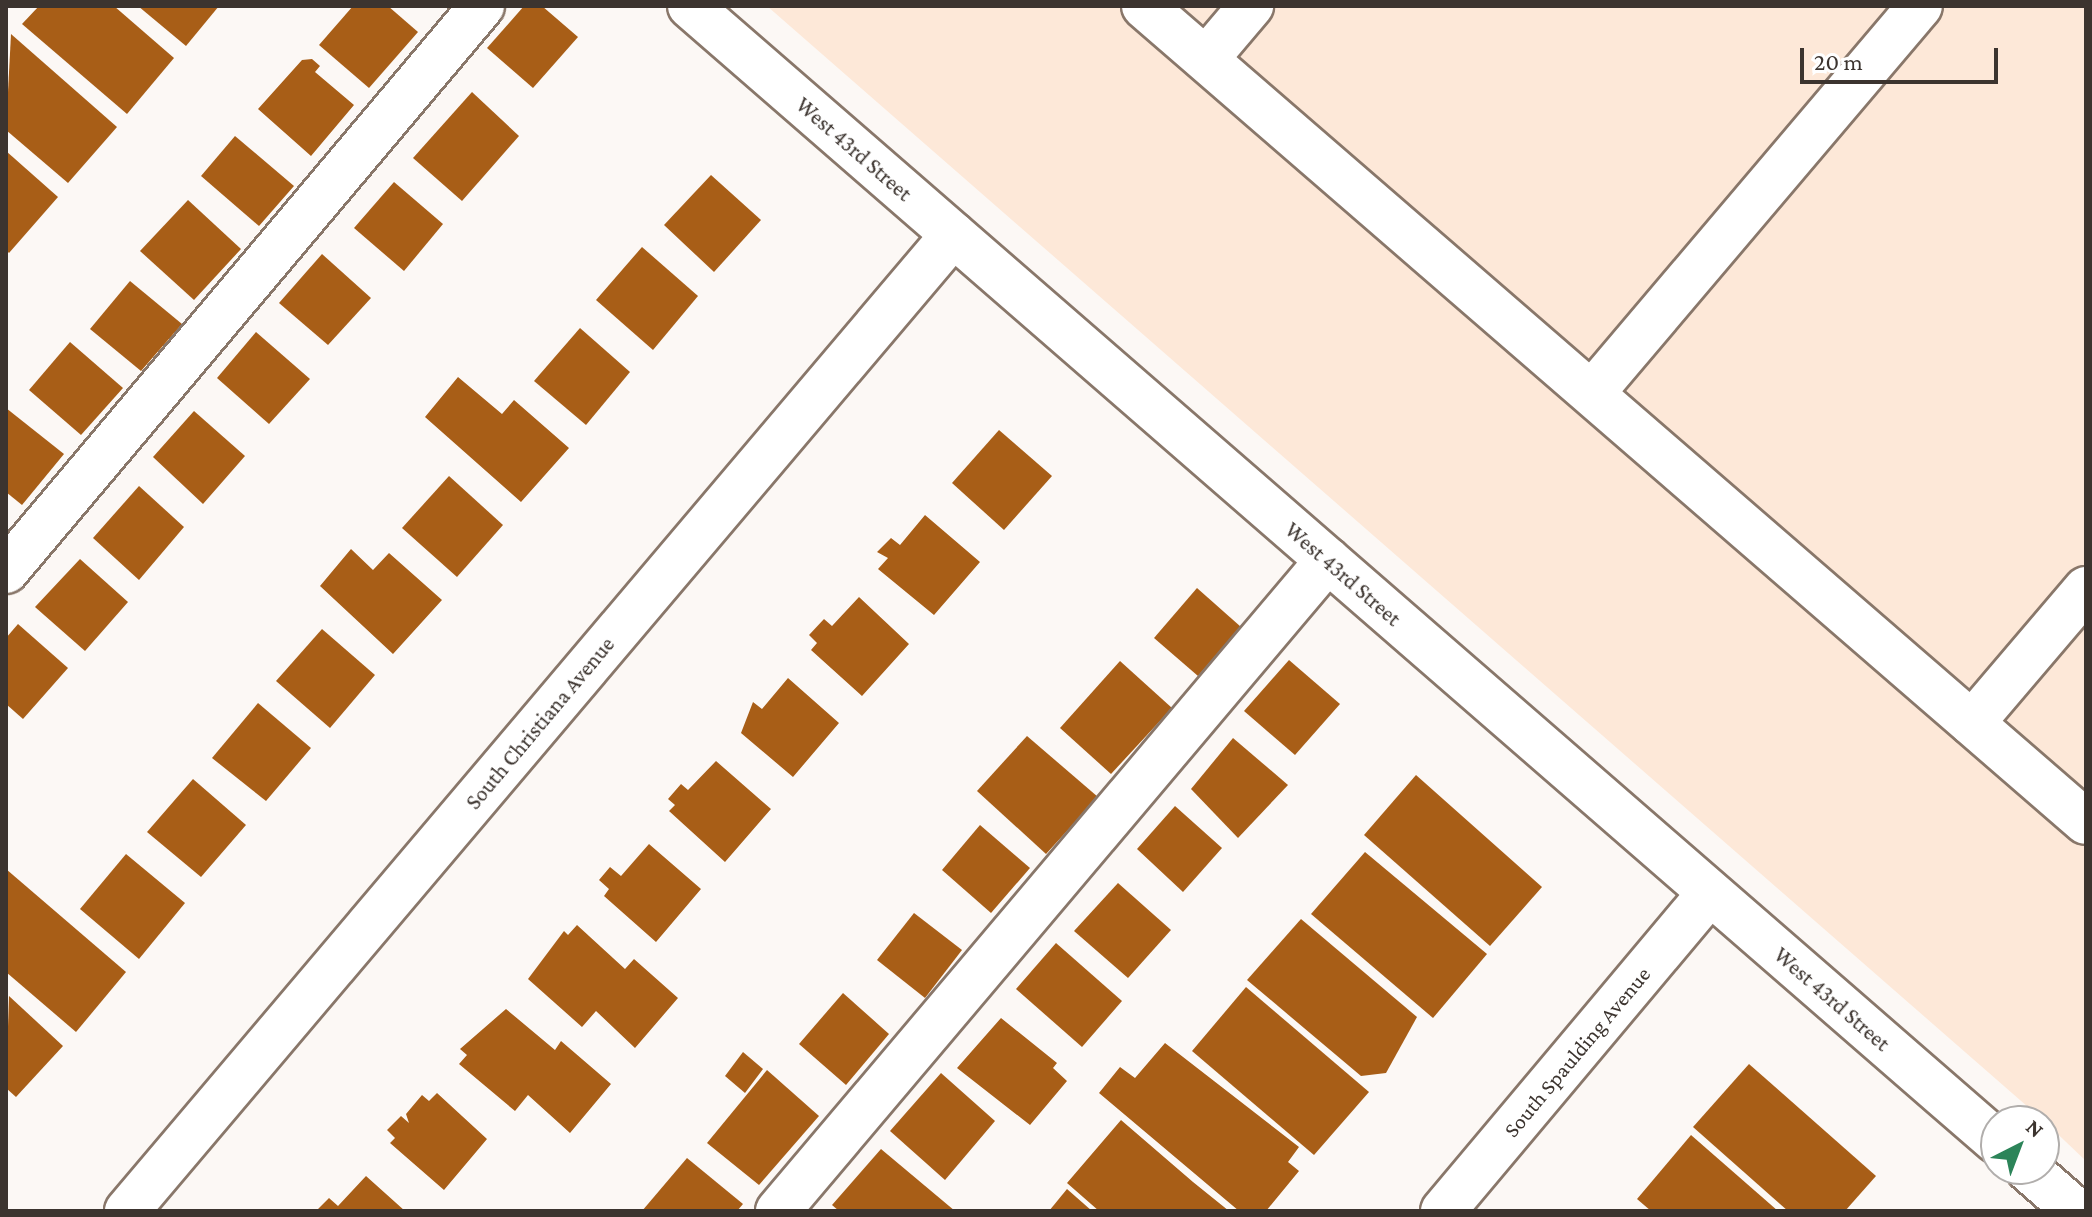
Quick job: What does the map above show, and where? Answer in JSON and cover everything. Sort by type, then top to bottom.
[{"type":"street","points":[[6,571],[482,6]]},
{"type":"street","name":"West 43rd Street","points":[[690,6],[1980,1127]]},
{"type":"street","points":[[1144,6],[2086,822]]},
{"type":"street","points":[[1206,59],[1251,6]]},
{"type":"street","points":[[1592,393],[1920,6]]},
{"type":"street","name":"South Christiana Avenue","points":[[127,1211],[953,235]]},
{"type":"street","points":[[778,1211],[1328,560]]},
{"type":"street","points":[[1972,723],[2086,589]]},
{"type":"street","name":"South Spaulding Avenue","points":[[1443,1211],[1710,893]]},
{"type":"street","points":[[2046,1185],[2076,1211]]},
{"type":"shaded area","points":[[767,6],[2086,6],[2086,1161],[2060,1136],[2060,1105],[2026,1105]]},
{"type":"building","points":[[39,6],[114,6],[174,58],[127,114],[22,24]]},
{"type":"building","points":[[138,6],[219,6],[186,46]]},
{"type":"building","points":[[353,6],[388,6],[418,32],[369,88],[319,45]]},
{"type":"building","points":[[524,6],[542,6],[578,37],[533,88],[487,48]]},
{"type":"building","points":[[11,34],[117,127],[68,183],[6,130]]},
{"type":"building","points":[[312,59],[320,66],[315,72],[354,105],[311,156],[258,109],[302,60]]},
{"type":"building","points":[[472,92],[519,136],[462,201],[413,158]]},
{"type":"building","points":[[235,136],[294,186],[259,226],[201,176]]},
{"type":"building","points":[[6,151],[58,197],[9,253],[6,250]]},
{"type":"building","points":[[711,175],[761,220],[714,272],[664,225]]},
{"type":"building","points":[[394,182],[443,224],[404,271],[354,228]]},
{"type":"building","points":[[188,200],[241,249],[194,300],[140,251]]},
{"type":"building","points":[[642,247],[698,296],[653,350],[596,300]]},
{"type":"building","points":[[322,254],[371,298],[328,345],[279,303]]},
{"type":"building","points":[[130,281],[182,324],[141,371],[90,329]]},
{"type":"building","points":[[580,328],[630,372],[586,425],[534,381]]},
{"type":"building","points":[[256,332],[310,379],[269,424],[217,378]]},
{"type":"building","points":[[70,342],[123,388],[81,435],[29,390]]},
{"type":"building","points":[[458,377],[502,414],[514,400],[569,448],[521,502],[425,417]]},
{"type":"building","points":[[6,408],[64,454],[22,505],[6,492]]},
{"type":"building","points":[[194,411],[245,456],[203,504],[153,457]]},
{"type":"building","points":[[999,430],[1052,476],[1004,530],[952,483]]},
{"type":"building","points":[[449,476],[503,525],[457,577],[402,528]]},
{"type":"building","points":[[139,486],[184,527],[139,580],[93,538]]},
{"type":"building","points":[[925,515],[980,562],[934,615],[878,569],[888,558],[877,552],[891,538],[900,545]]},
{"type":"building","points":[[351,549],[373,570],[389,553],[442,600],[393,654],[320,586]]},
{"type":"building","points":[[80,559],[128,602],[85,651],[35,607]]},
{"type":"building","points":[[1197,588],[1241,627],[1198,676],[1154,638]]},
{"type":"building","points":[[859,597],[909,644],[862,696],[811,650],[817,643],[809,635],[824,619],[832,626]]},
{"type":"building","points":[[18,624],[68,668],[23,719],[6,704],[6,638]]},
{"type":"building","points":[[322,629],[375,675],[330,728],[276,681]]},
{"type":"building","points":[[1289,660],[1340,704],[1295,755],[1244,711]]},
{"type":"building","points":[[1120,661],[1172,708],[1111,774],[1060,728]]},
{"type":"building","points":[[788,678],[839,723],[793,777],[741,733],[753,702],[762,709]]},
{"type":"building","points":[[258,703],[311,748],[266,801],[212,758]]},
{"type":"building","points":[[1027,736],[1098,797],[1046,854],[977,791]]},
{"type":"building","points":[[1233,738],[1288,785],[1238,838],[1191,789]]},
{"type":"building","points":[[716,761],[771,809],[725,862],[669,811],[675,805],[668,799],[681,784],[688,790]]},
{"type":"building","points":[[1416,775],[1542,887],[1490,946],[1364,835]]},
{"type":"building","points":[[193,779],[246,825],[201,877],[147,832]]},
{"type":"building","points":[[1175,806],[1222,848],[1183,892],[1137,849]]},
{"type":"building","points":[[980,825],[1030,868],[991,913],[942,870]]},
{"type":"building","points":[[649,844],[701,889],[656,942],[604,896],[609,889],[599,880],[610,867],[621,876]]},
{"type":"building","points":[[1365,852],[1487,954],[1433,1018],[1311,914]]},
{"type":"building","points":[[126,854],[185,903],[139,959],[80,909]]},
{"type":"building","points":[[6,869],[126,972],[76,1032],[6,972]]},
{"type":"building","points":[[1118,883],[1171,930],[1128,978],[1074,931]]},
{"type":"building","points":[[914,913],[962,950],[925,998],[877,960]]},
{"type":"building","points":[[1301,919],[1417,1017],[1386,1073],[1361,1076],[1247,980]]},
{"type":"building","points":[[577,925],[625,969],[634,959],[678,998],[635,1048],[596,1011],[582,1027],[528,979],[564,931],[568,935]]},
{"type":"building","points":[[1056,943],[1122,1001],[1082,1047],[1016,989]]},
{"type":"building","points":[[1246,987],[1369,1092],[1314,1155],[1192,1051]]},
{"type":"building","points":[[843,993],[889,1034],[846,1085],[799,1044]]},
{"type":"building","points":[[9,996],[63,1046],[16,1097],[6,1088]]},
{"type":"building","points":[[506,1009],[555,1050],[561,1041],[611,1084],[570,1133],[528,1095],[515,1111],[459,1064],[467,1055],[460,1049]]},
{"type":"building","points":[[1001,1018],[1057,1063],[1053,1068],[1067,1081],[1030,1125],[957,1068]]},
{"type":"building","points":[[1165,1043],[1299,1147],[1288,1162],[1299,1171],[1266,1211],[1239,1211],[1099,1093],[1120,1067],[1135,1078]]},
{"type":"building","points":[[743,1052],[763,1069],[745,1093],[725,1076]]},
{"type":"building","points":[[1749,1064],[1876,1176],[1845,1211],[1788,1211],[1693,1127]]},
{"type":"building","points":[[767,1070],[819,1116],[759,1185],[707,1143]]},
{"type":"building","points":[[941,1073],[995,1121],[945,1180],[890,1131]]},
{"type":"building","points":[[437,1093],[487,1139],[444,1190],[390,1143],[395,1138],[387,1130],[401,1116],[409,1123],[406,1114],[422,1095],[429,1101]]},
{"type":"building","points":[[1121,1120],[1229,1211],[1099,1211],[1067,1183]]},
{"type":"building","points":[[1691,1135],[1778,1211],[1651,1211],[1637,1199]]},
{"type":"building","points":[[881,1149],[955,1211],[839,1211],[832,1205]]},
{"type":"building","points":[[687,1158],[743,1204],[737,1211],[642,1211]]},
{"type":"building","points":[[366,1176],[405,1211],[318,1209],[329,1198],[338,1206]]},
{"type":"building","points":[[1067,1189],[1092,1211],[1049,1211]]}]
